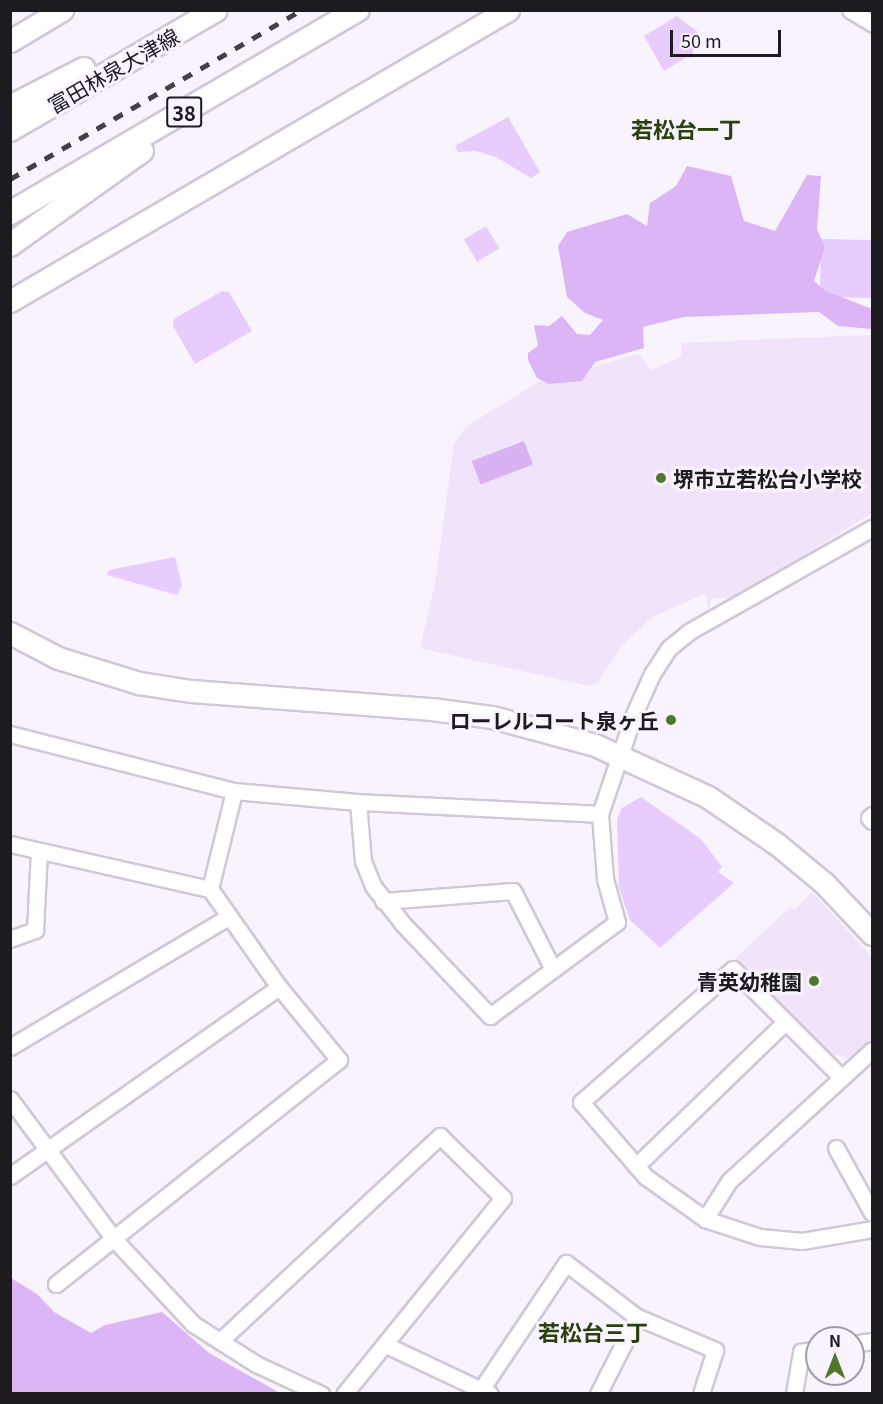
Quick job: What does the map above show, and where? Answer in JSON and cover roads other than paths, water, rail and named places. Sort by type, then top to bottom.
[{"type":"main road","points":[[10,107],[195,10]]},
{"type":"main road","name":"富田林泉大津線","points":[[10,130],[216,10]]},
{"type":"main road","name":"38","points":[[10,213],[358,10]]},
{"type":"main road","points":[[10,245],[290,50]]},
{"type":"street","points":[[10,41],[62,10]]},
{"type":"street","points":[[10,301],[508,10]]},
{"type":"street","points":[[850,10],[873,23]]},
{"type":"street","points":[[358,802],[363,861],[384,901],[490,1016],[617,922],[605,879],[600,814],[618,755],[652,674],[669,648],[690,631],[873,528]]},
{"type":"street","points":[[10,633],[58,658],[139,683],[191,691],[432,709],[492,717],[544,729],[618,755],[708,797],[778,845],[824,883],[873,934]]},
{"type":"street","points":[[10,734],[234,790],[358,802],[600,814]]},
{"type":"street","points":[[210,889],[234,790]]},
{"type":"street","points":[[873,815],[869,818],[873,821]]},
{"type":"street","points":[[10,844],[210,889],[279,987],[339,1060],[56,1284]]},
{"type":"street","points":[[10,939],[35,930],[39,852]]},
{"type":"street","points":[[384,901],[513,891],[554,969]]},
{"type":"street","points":[[10,1047],[228,917]]},
{"type":"street","points":[[840,1076],[733,969],[582,1102],[636,1166],[665,1193],[705,1219],[760,1237],[802,1241],[873,1229]]},
{"type":"street","points":[[10,1176],[279,987]]},
{"type":"street","points":[[636,1166],[785,1022]]},
{"type":"street","points":[[705,1219],[729,1182],[840,1076],[873,1050]]},
{"type":"street","points":[[10,1099],[114,1239],[193,1324],[256,1364],[321,1394]]},
{"type":"street","points":[[220,1341],[441,1136],[503,1198],[344,1394]]},
{"type":"street","points":[[836,1148],[873,1213]]},
{"type":"street","points":[[386,1345],[482,1392],[566,1263],[637,1317],[715,1350],[701,1394]]},
{"type":"street","points":[[598,1394],[637,1317]]},
{"type":"street","points":[[794,1394],[801,1352],[805,1351]]},
{"type":"railway","points":[[10,179],[302,10]]},
{"type":"place","name":"堺市立若松台小学校","points":[[661,478]]},
{"type":"place","name":"ローレルコート泉ヶ丘","points":[[671,720]]},
{"type":"place","name":"青英幼稚園","points":[[814,981]]},
{"type":"district","name":"若松台一丁","points":[[686,129]]},
{"type":"district","name":"若松台三丁","points":[[593,1332]]}]
